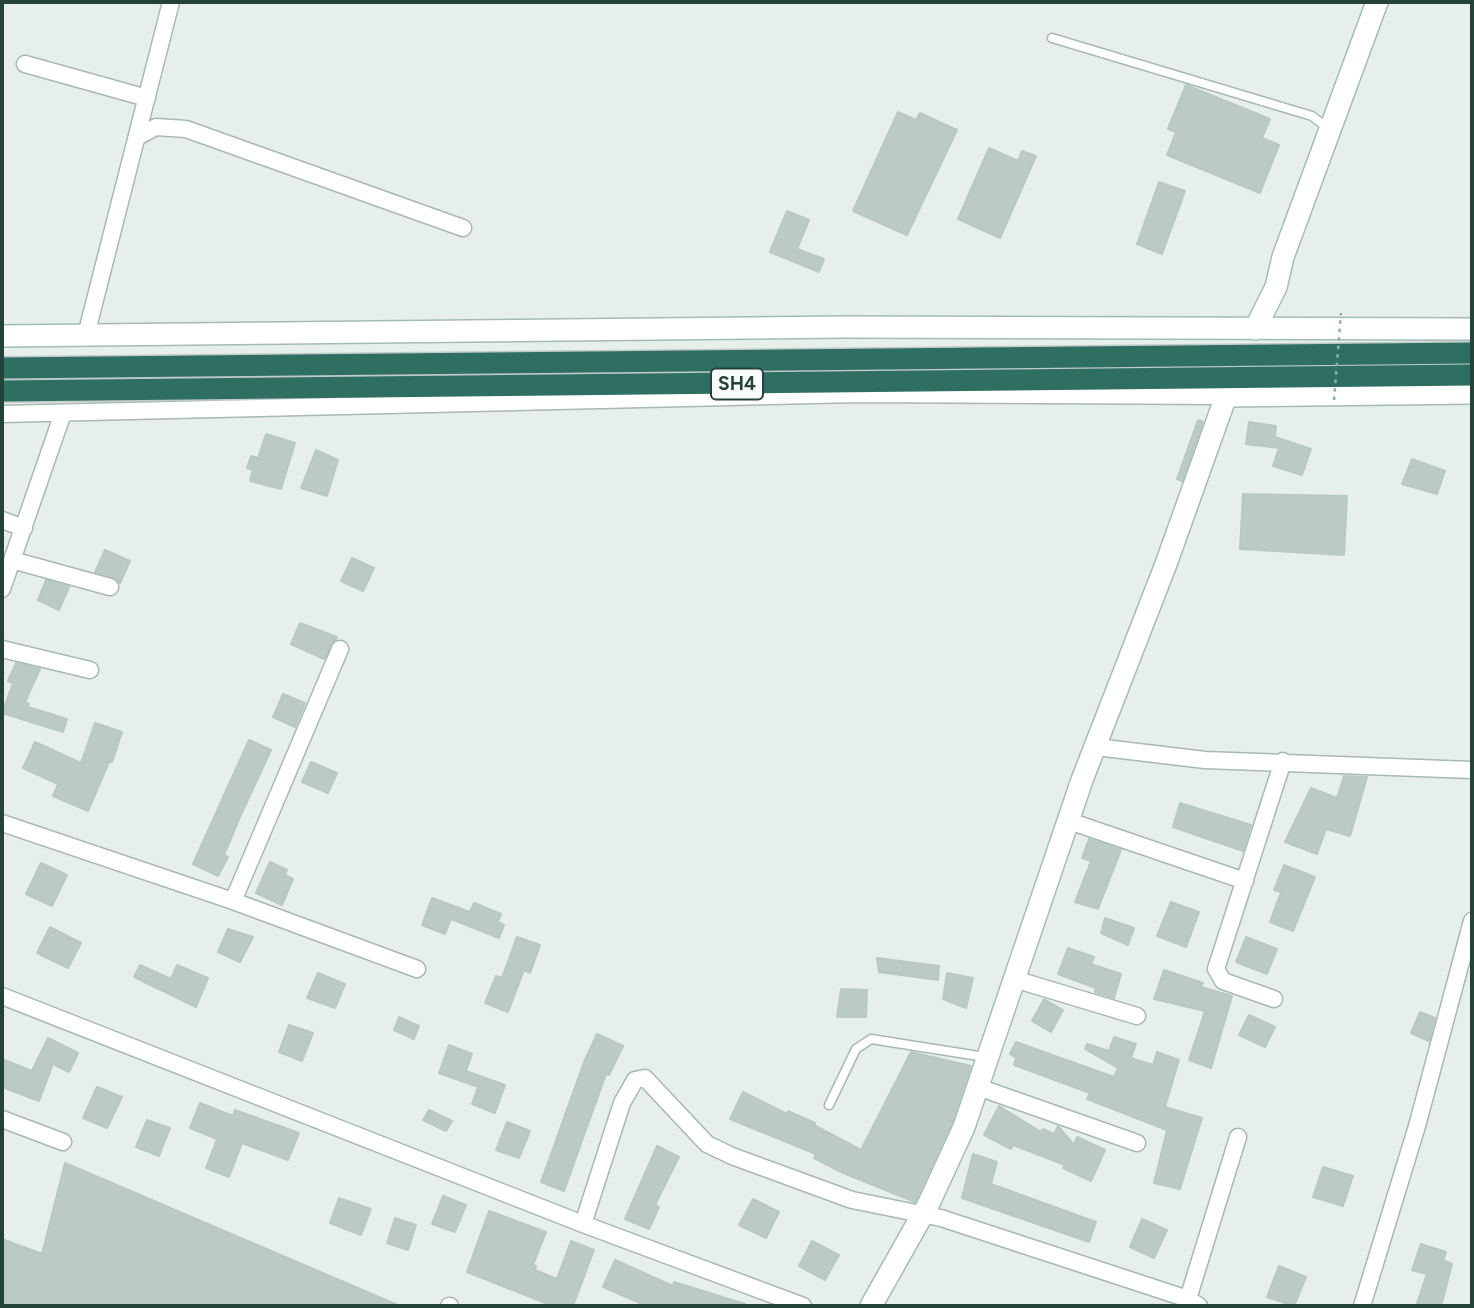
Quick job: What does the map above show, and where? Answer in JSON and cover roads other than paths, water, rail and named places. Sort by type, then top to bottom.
[{"type":"highway","name":"SH4","points":[[2,368],[1472,353]]},
{"type":"highway","name":"SH4","points":[[2,391],[1472,375]]},
{"type":"street","points":[[86,335],[137,137],[140,97],[171,2]]},
{"type":"street","points":[[1255,329],[1276,287],[1283,257],[1377,2]]},
{"type":"street","points":[[25,64],[140,97]]},
{"type":"street","points":[[137,137],[156,127],[186,129],[463,228]]},
{"type":"street","points":[[2,336],[844,327],[1472,329]]},
{"type":"street","points":[[2,414],[857,394],[1226,396],[1472,393]]},
{"type":"street","points":[[871,1306],[921,1216],[964,1127],[1069,821],[1226,396]]},
{"type":"street","points":[[2,589],[63,413]]},
{"type":"street","points":[[2,520],[24,528]]},
{"type":"street","points":[[12,560],[110,587]]},
{"type":"street","points":[[2,649],[90,670]]},
{"type":"street","points":[[233,901],[340,649]]},
{"type":"street","points":[[1096,747],[1205,760],[1472,770]]},
{"type":"street","points":[[1274,999],[1223,981],[1216,969],[1283,761]]},
{"type":"street","points":[[1069,821],[1245,881]]},
{"type":"street","points":[[2,823],[233,901],[417,969]]},
{"type":"street","points":[[1362,1306],[1417,1126],[1472,921]]},
{"type":"street","points":[[1014,979],[1137,1016]]},
{"type":"street","points":[[2,996],[583,1224],[803,1306]]},
{"type":"street","points":[[583,1224],[622,1103],[635,1080],[645,1078],[707,1144],[852,1200],[941,1218],[1193,1302],[1238,1137]]},
{"type":"street","points":[[978,1087],[1137,1143]]},
{"type":"street","points":[[2,1119],[63,1142]]},
{"type":"lane","points":[[1052,38],[1312,116],[1329,129]]},
{"type":"lane","points":[[829,1105],[856,1049],[870,1039],[988,1057]]}]
